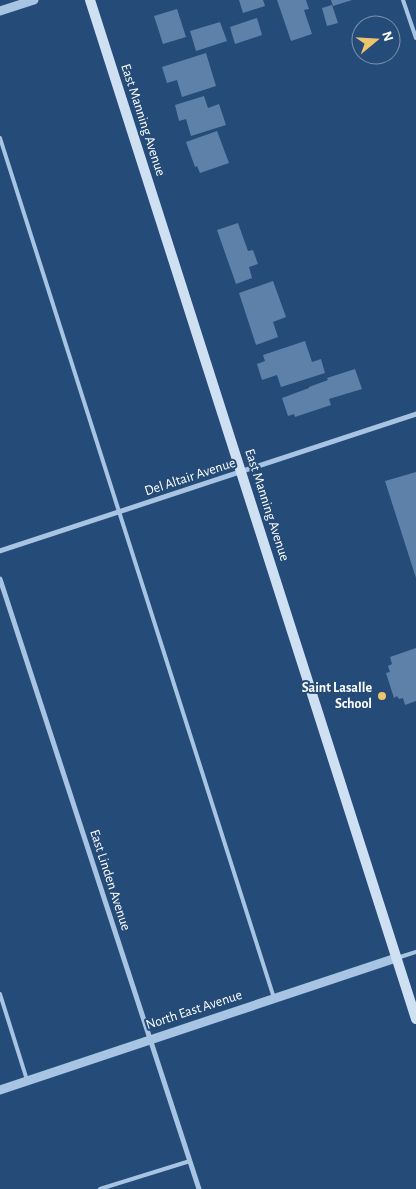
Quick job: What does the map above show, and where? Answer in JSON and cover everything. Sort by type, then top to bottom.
[{"type":"main road","name":"East Manning Avenue","points":[[90,0],[416,1019]]},
{"type":"street","points":[[0,11],[34,0]]},
{"type":"street","name":"Del Altair Avenue","points":[[0,551],[416,414]]},
{"type":"street","name":"East Linden Avenue","points":[[0,579],[199,1189]]},
{"type":"street","name":"North East Avenue","points":[[0,1090],[150,1038],[396,958]]},
{"type":"lane","points":[[409,0],[404,1],[416,38]]},
{"type":"lane","points":[[0,138],[274,998]]},
{"type":"lane","points":[[396,958],[416,952]]},
{"type":"lane","points":[[0,994],[27,1082]]},
{"type":"lane","points":[[100,1189],[190,1161]]},
{"type":"building","points":[[239,0],[263,0],[265,6],[243,13]]},
{"type":"building","points":[[277,0],[306,0],[309,9],[304,10],[312,34],[291,41]]},
{"type":"building","points":[[331,0],[352,0],[333,6]]},
{"type":"building","points":[[332,5],[338,23],[327,26],[322,8]]},
{"type":"building","points":[[177,9],[186,37],[163,44],[154,16]]},
{"type":"building","points":[[257,18],[262,35],[235,44],[230,27]]},
{"type":"building","points":[[220,22],[227,41],[196,51],[190,31]]},
{"type":"building","points":[[206,53],[216,86],[182,97],[177,80],[167,83],[162,67]]},
{"type":"building","points":[[204,96],[208,108],[219,104],[226,125],[191,136],[186,119],[179,121],[175,105]]},
{"type":"building","points":[[217,131],[229,163],[200,173],[197,166],[195,167],[186,142]]},
{"type":"building","points":[[238,223],[248,251],[253,250],[258,264],[249,267],[252,278],[236,284],[217,230]]},
{"type":"building","points":[[273,281],[286,317],[273,322],[278,337],[256,345],[239,293]]},
{"type":"building","points":[[305,341],[312,362],[321,359],[325,373],[281,387],[277,375],[262,380],[257,364],[265,361],[263,355]]},
{"type":"building","points":[[355,369],[362,389],[329,399],[331,405],[295,417],[294,414],[288,416],[282,398],[328,380],[327,378]]},
{"type":"building","points":[[416,472],[416,578],[385,481]]},
{"type":"building","points":[[416,648],[416,701],[405,705],[403,698],[399,699],[397,696],[394,698],[386,673],[390,672],[388,666],[392,664],[390,657]]},
{"type":"place","name":"Saint Lasalle School","points":[[382,696]]}]
